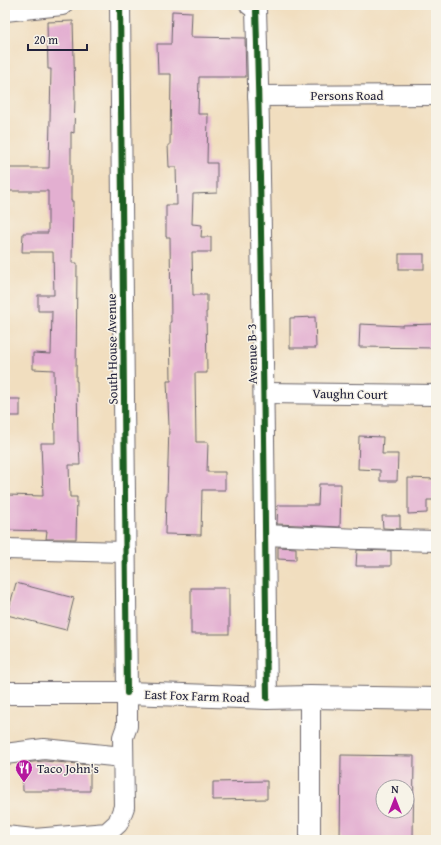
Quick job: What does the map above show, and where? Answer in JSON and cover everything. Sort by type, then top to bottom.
[{"type":"main road","name":"East Fox Farm Road","points":[[5,693],[127,694],[267,698],[310,697],[436,699]]},
{"type":"street","points":[[5,11],[62,5]]},
{"type":"street","name":"South House Avenue","points":[[5,836],[34,839],[107,833],[118,823],[124,807],[123,737],[127,726],[127,694],[120,5]]},
{"type":"street","name":"Avenue B-3","points":[[253,7],[258,96],[264,393],[267,698]]},
{"type":"street","name":"Persons Road","points":[[258,96],[436,95]]},
{"type":"street","name":"Vaughn Court","points":[[264,393],[436,395]]},
{"type":"street","points":[[265,535],[436,541]]},
{"type":"street","points":[[5,550],[126,552]]},
{"type":"street","points":[[310,697],[310,840]]},
{"type":"street","points":[[5,754],[44,749],[123,757]]},
{"type":"building","points":[[172,11],[192,12],[191,37],[245,38],[246,77],[199,77],[198,114],[208,114],[207,163],[217,163],[217,193],[193,194],[192,224],[202,225],[201,237],[211,237],[211,252],[192,252],[193,295],[207,295],[207,373],[195,373],[196,442],[208,442],[207,472],[225,472],[225,490],[202,490],[201,535],[165,534],[169,426],[167,381],[171,381],[170,237],[166,237],[166,205],[177,205],[176,167],[169,167],[168,145],[170,145],[171,74],[158,74],[157,44],[171,44]]},
{"type":"building","points":[[73,21],[75,97],[74,133],[71,132],[71,201],[73,201],[72,263],[77,263],[76,381],[80,465],[69,465],[70,497],[77,497],[76,539],[46,539],[47,531],[7,530],[8,495],[43,496],[41,443],[55,443],[54,370],[33,369],[33,353],[51,354],[52,311],[38,311],[38,295],[54,295],[53,252],[22,252],[23,233],[48,233],[48,191],[5,191],[5,168],[49,168],[51,69],[48,69],[47,22]]},
{"type":"building","points":[[399,254],[424,254],[424,269],[399,269]]},
{"type":"building","points":[[315,317],[316,348],[290,348],[290,318]]},
{"type":"building","points":[[360,324],[403,326],[435,324],[435,348],[359,347]]},
{"type":"building","points":[[5,399],[20,399],[20,416],[5,416]]},
{"type":"building","points":[[359,436],[383,437],[382,454],[398,454],[397,481],[380,481],[380,470],[358,469]]},
{"type":"building","points":[[408,478],[436,479],[436,500],[427,500],[427,513],[408,514]]},
{"type":"building","points":[[319,484],[341,484],[340,527],[277,524],[278,505],[318,505]]},
{"type":"building","points":[[382,516],[400,516],[400,529],[383,528]]},
{"type":"building","points":[[278,547],[296,548],[296,560],[278,559]]},
{"type":"building","points":[[357,550],[391,551],[391,566],[356,566]]},
{"type":"building","points":[[16,583],[74,598],[66,630],[7,615]]},
{"type":"building","points":[[191,588],[229,588],[229,634],[191,634]]},
{"type":"building","points":[[341,755],[414,756],[414,779],[375,779],[375,819],[413,819],[413,840],[340,840]]},
{"type":"building","points":[[44,761],[90,765],[90,791],[23,791],[22,763]]},
{"type":"building","points":[[267,781],[267,799],[213,800],[213,782]]},
{"type":"cycle path","points":[[120,5],[127,693]]},
{"type":"cycle path","points":[[256,9],[262,267],[267,698]]},
{"type":"place","name":"Taco John's","points":[[24,783]]}]
